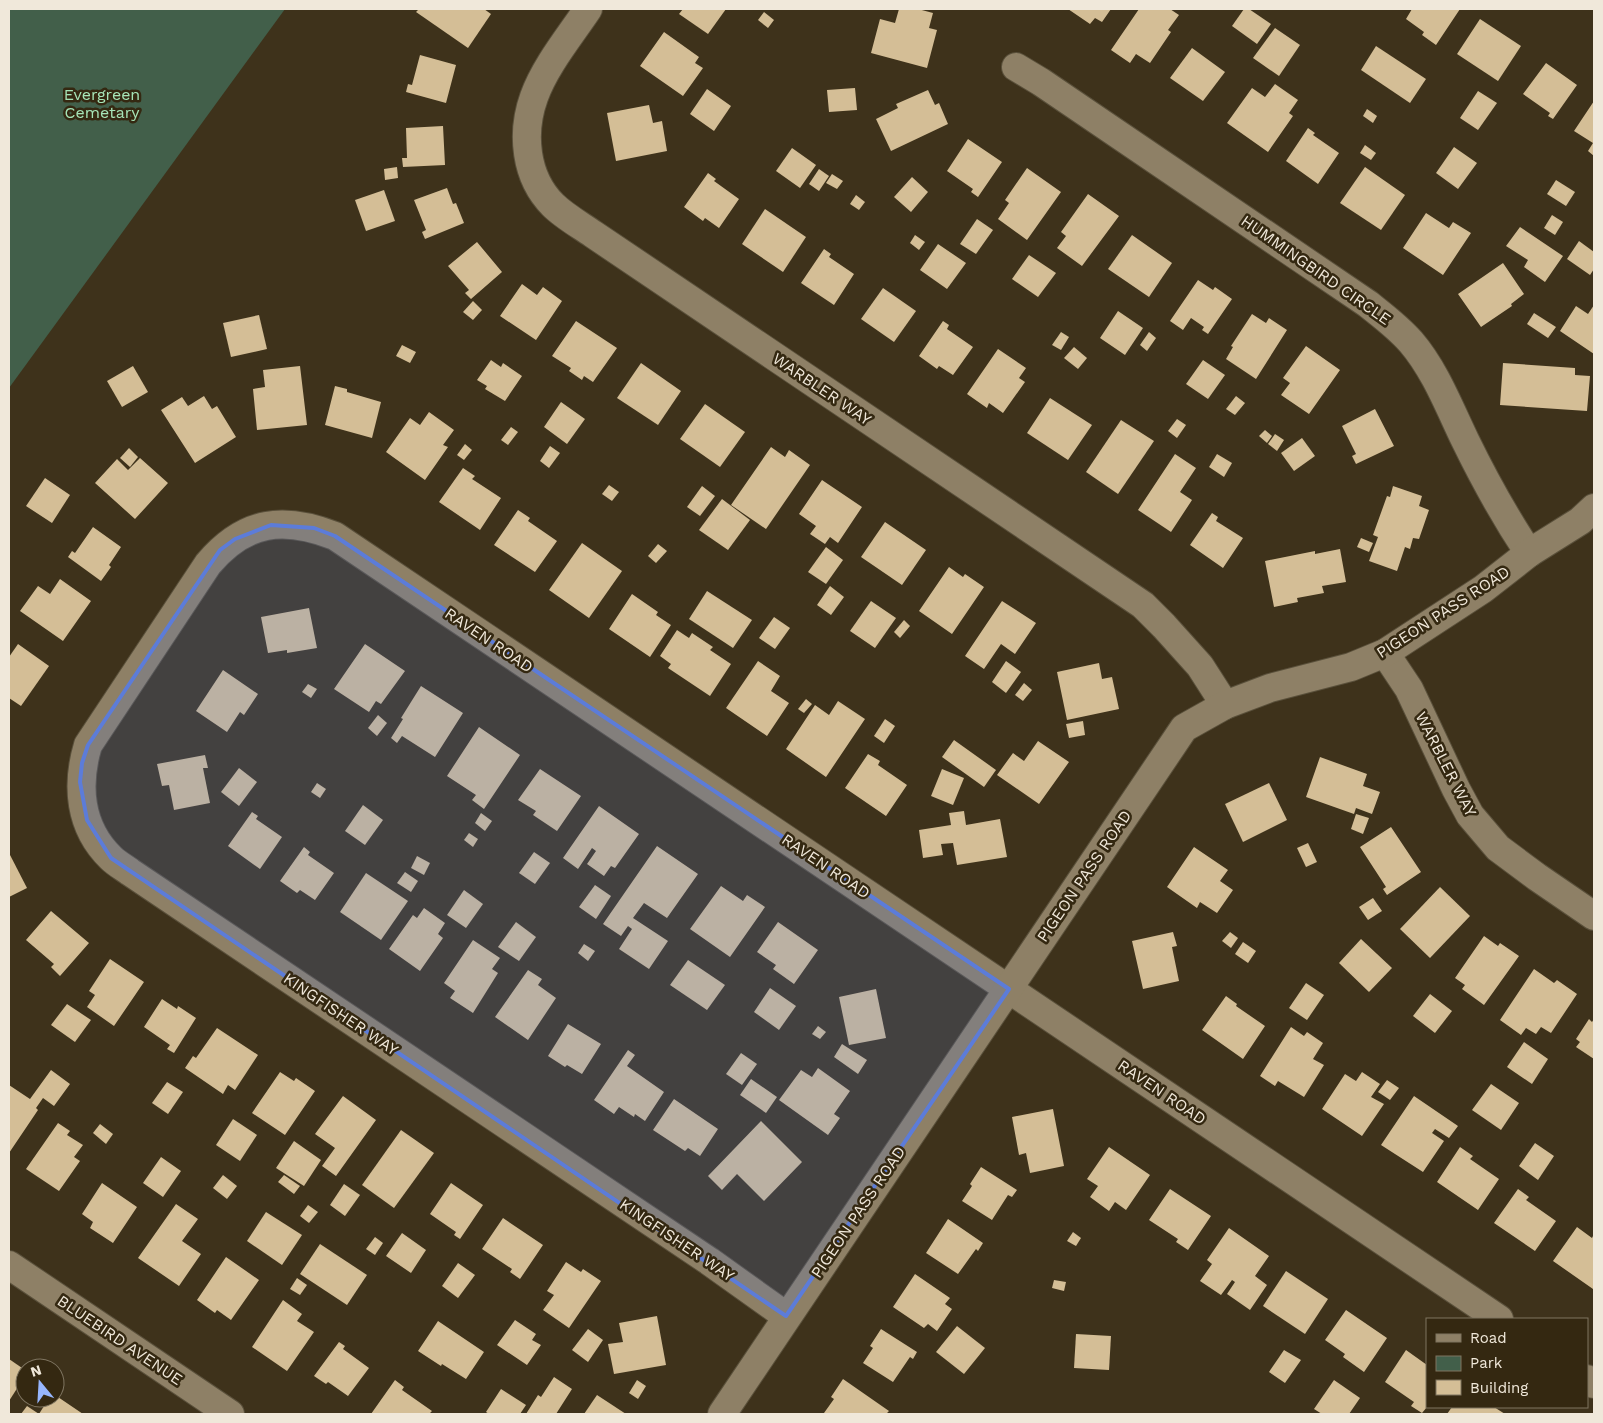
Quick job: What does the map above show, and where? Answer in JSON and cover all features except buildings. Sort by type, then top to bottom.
[{"type":"street","name":"WARBLER WAY","points":[[588,9],[550,66],[534,96],[529,114],[527,140],[532,172],[541,190],[553,205],[609,245],[1143,605],[1200,666],[1225,705]]},
{"type":"street","name":"HUMMINGBIRD CIRCLE","points":[[1016,67],[1041,82],[1368,304],[1395,326],[1412,344],[1435,379],[1484,480],[1529,553]]},
{"type":"street","name":"PIGEON PASS ROAD","points":[[722,1414],[786,1316],[1184,728],[1225,705],[1270,688],[1351,668],[1385,653],[1483,589],[1529,553],[1580,521],[1594,508]]},
{"type":"street","name":"RAVEN ROAD","points":[[164,629],[208,564],[220,550],[235,539],[252,530],[271,525],[293,524],[314,528],[335,536],[1498,1318]]},
{"type":"street","name":"KINGFISHER WAY","points":[[164,629],[88,745],[82,763],[80,782],[87,820],[100,844],[111,858],[701,1255],[786,1316]]},
{"type":"street","name":"WARBLER WAY","points":[[1385,653],[1409,689],[1470,815],[1498,848],[1594,916]]},
{"type":"street","name":"BLUEBIRD AVENUE","points":[[9,1265],[230,1414]]},
{"type":"highlighted area","points":[[271,525],[314,528],[335,536],[1009,989],[786,1316],[111,858],[87,820],[80,782],[82,763],[88,745],[220,550],[235,539]]},
{"type":"green space","name":"Evergreen Cemetary","points":[[9,9],[285,9],[9,388]]}]
